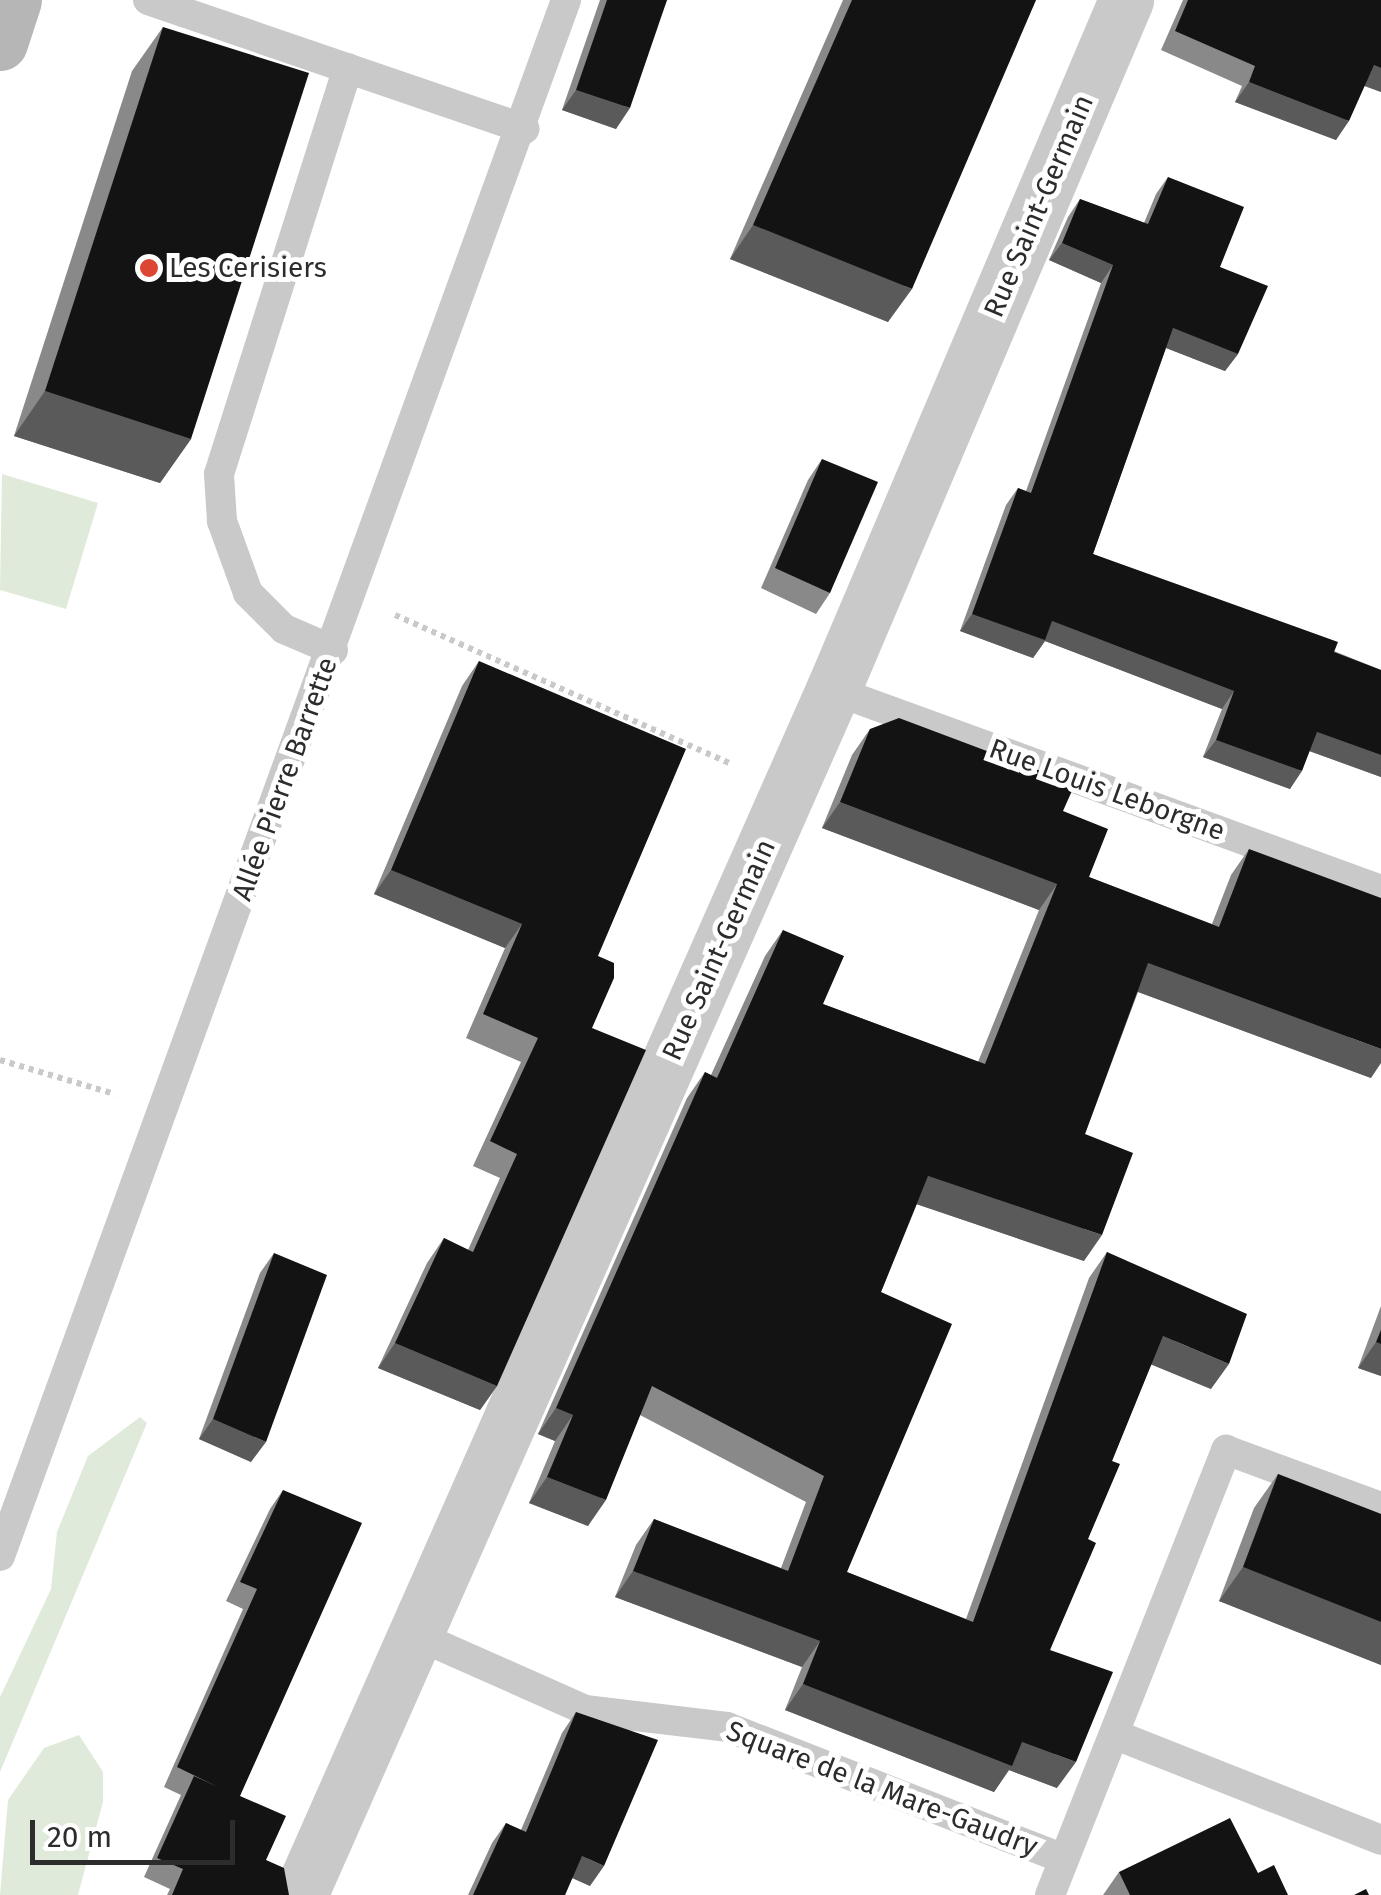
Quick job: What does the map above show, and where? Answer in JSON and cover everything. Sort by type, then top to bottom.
[{"type":"street","points":[[0,43],[14,0]]},
{"type":"street","name":"Rue Saint-Germain","points":[[300,1895],[833,690],[1126,0]]},
{"type":"lane","points":[[148,0],[524,128]]},
{"type":"lane","name":"Allée Pierre Barrette","points":[[0,1556],[524,128],[566,0]]},
{"type":"lane","points":[[333,650],[284,629],[248,594],[222,520],[219,474],[348,68]]},
{"type":"lane","name":"Rue Louis Leborgne","points":[[833,690],[1381,890]]},
{"type":"lane","name":"Square de la Mare-Gaudry","points":[[1050,1895],[1226,1450],[1381,1507]]},
{"type":"lane","name":"Square de la Mare-Gaudry","points":[[416,1636],[585,1710],[727,1727],[1064,1859]]},
{"type":"lane","points":[[1116,1735],[1381,1840]]},
{"type":"path","points":[[352,596],[789,790]]},
{"type":"path","points":[[0,1060],[164,1108]]},
{"type":"green space","points":[[2,474],[98,503],[66,609],[0,590]]},
{"type":"green space","points":[[140,1417],[147,1423],[0,1772],[0,1697],[51,1589],[57,1532],[88,1456]]},
{"type":"green space","points":[[79,1735],[103,1772],[103,1802],[78,1895],[0,1895],[8,1800],[44,1748]]},
{"type":"building","points":[[607,0],[667,0],[630,108],[576,90]]},
{"type":"building","points":[[852,0],[1036,0],[912,289],[753,225]]},
{"type":"building","points":[[1188,0],[1381,0],[1381,68],[1374,65],[1349,121],[1249,82],[1255,66],[1175,31]]},
{"type":"building","name":"Les Cerisiers","points":[[163,27],[309,73],[191,439],[45,391]]},
{"type":"building","points":[[1168,177],[1244,207],[1220,267],[1268,286],[1238,354],[1173,328],[1093,554],[1338,642],[1334,652],[1381,670],[1381,755],[1317,732],[1302,771],[1216,740],[1234,691],[1052,621],[1045,640],[972,614],[1018,488],[1031,493],[1113,265],[1062,243],[1080,199],[1148,224]]},
{"type":"building","points":[[822,459],[878,482],[830,593],[775,568]]},
{"type":"building","points":[[479,661],[686,749],[598,956],[614,963],[614,978],[592,1028],[646,1050],[497,1386],[395,1343],[444,1238],[473,1252],[517,1154],[490,1141],[538,1038],[483,1014],[522,924],[391,870]]},
{"type":"building","points":[[899,718],[1075,784],[1063,811],[1108,829],[1089,877],[1219,927],[1249,849],[1381,898],[1381,1049],[1148,963],[1085,1134],[1133,1153],[1102,1235],[928,1176],[881,1292],[952,1324],[847,1572],[973,1622],[1107,1252],[1247,1314],[1229,1364],[1163,1336],[1112,1461],[1120,1464],[1088,1539],[1096,1543],[1050,1650],[1113,1672],[1076,1762],[1022,1742],[1012,1766],[803,1684],[820,1641],[633,1571],[654,1519],[788,1571],[824,1476],[652,1386],[606,1500],[547,1477],[573,1415],[556,1408],[705,1072],[717,1078],[783,930],[844,956],[823,1004],[985,1064],[1057,884],[840,802],[870,729]]},
{"type":"building","points":[[274,1253],[327,1275],[266,1442],[213,1419]]},
{"type":"building","points":[[1278,1474],[1381,1514],[1381,1622],[1243,1567]]},
{"type":"building","points":[[283,1490],[362,1523],[240,1796],[286,1816],[266,1860],[284,1868],[289,1895],[172,1895],[183,1869],[157,1858],[194,1776],[218,1787],[177,1767],[257,1589],[240,1582]]},
{"type":"building","points":[[576,1712],[658,1740],[604,1866],[582,1856],[565,1895],[473,1895],[506,1823],[526,1832]]},
{"type":"building","points":[[1230,1818],[1258,1873],[1274,1865],[1288,1895],[1130,1895],[1119,1872]]},
{"type":"place","name":"Les Cerisiers","points":[[149,268]]}]
